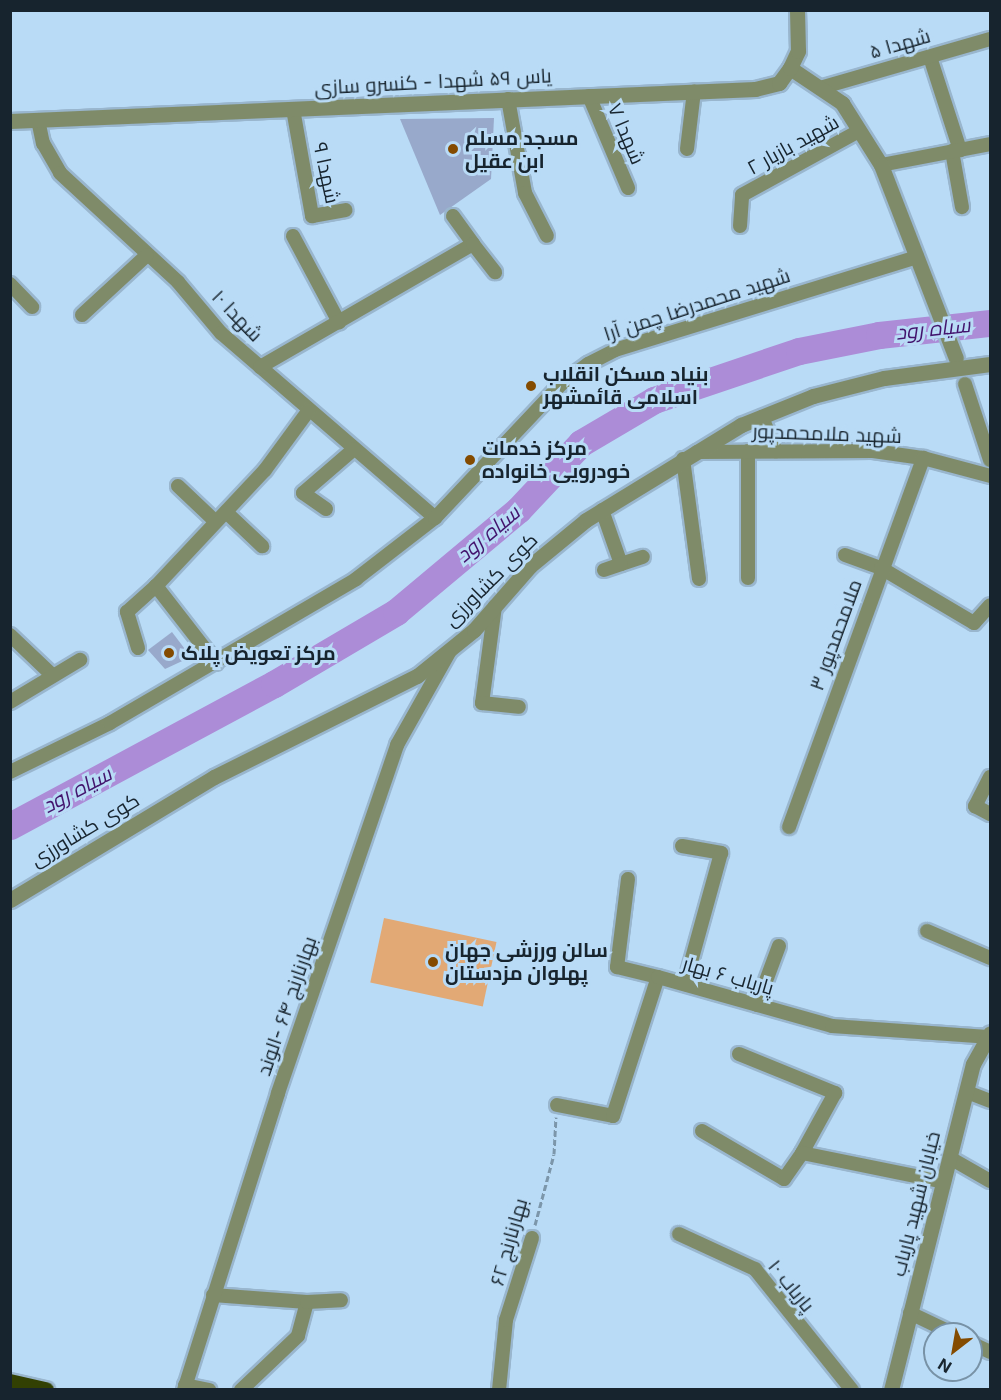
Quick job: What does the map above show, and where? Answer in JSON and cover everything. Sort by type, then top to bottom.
[{"type":"highway","points":[[10,1382],[46,1389]]},
{"type":"street","points":[[797,10],[798,51],[790,68],[842,103],[881,165],[957,363]]},
{"type":"street","name":"شهدا ۵","points":[[820,88],[990,41]]},
{"type":"street","points":[[930,57],[956,151],[962,207]]},
{"type":"street","name":"یاس ۵۹ شهدا - کنسرو سازی","points":[[10,121],[694,91],[779,83],[790,68]]},
{"type":"street","points":[[687,149],[694,91]]},
{"type":"street","name":"شهدا ۷","points":[[589,96],[628,188]]},
{"type":"street","points":[[508,99],[525,193],[547,236]]},
{"type":"street","name":"شهدا ۹","points":[[293,109],[312,216],[345,210]]},
{"type":"street","name":"شهدا ۱۰","points":[[38,120],[43,142],[60,173],[260,367],[435,519]]},
{"type":"street","name":"شهید بازیار ۲","points":[[740,226],[742,195],[859,131]]},
{"type":"street","points":[[881,165],[990,144]]},
{"type":"street","points":[[453,216],[495,272]]},
{"type":"street","points":[[293,236],[339,322]]},
{"type":"street","points":[[260,367],[472,244]]},
{"type":"street","points":[[82,315],[147,255]]},
{"type":"street","name":"شهید محمدرضا چمن آرا","points":[[10,772],[216,663],[356,579],[435,519],[562,383],[588,364],[615,350],[917,257]]},
{"type":"street","points":[[10,284],[33,307]]},
{"type":"street","name":"کوی کشاورزی","points":[[10,900],[214,777],[417,676],[453,647],[495,606],[530,567],[602,510],[690,455],[762,417],[813,396],[957,363],[990,364]]},
{"type":"street","points":[[965,384],[990,460]]},
{"type":"street","points":[[138,648],[127,612],[156,586],[265,470],[309,410]]},
{"type":"street","points":[[762,417],[776,451]]},
{"type":"street","points":[[326,508],[303,493],[354,448]]},
{"type":"street","points":[[748,451],[748,578]]},
{"type":"street","name":"شهید ملامحمدپور","points":[[690,455],[748,451],[873,451],[923,458],[990,476]]},
{"type":"street","points":[[690,455],[699,579]]},
{"type":"street","name":"ملامحمدپور ۳","points":[[789,827],[881,568],[923,458]]},
{"type":"street","points":[[178,486],[216,522]]},
{"type":"street","points":[[602,510],[621,564]]},
{"type":"street","points":[[226,512],[262,546]]},
{"type":"street","points":[[845,555],[881,568],[974,623],[990,605]]},
{"type":"street","points":[[604,570],[643,557]]},
{"type":"street","points":[[156,586],[216,663]]},
{"type":"street","points":[[495,606],[482,703],[519,707]]},
{"type":"street","points":[[10,635],[52,676]]},
{"type":"street","name":"بهارنارنج ۶۴ -الوند","points":[[184,1387],[397,745],[453,647]]},
{"type":"street","points":[[10,702],[80,660]]},
{"type":"street","points":[[990,777],[975,806],[990,814]]},
{"type":"street","points":[[682,846],[721,853],[685,984]]},
{"type":"street","points":[[628,879],[617,967],[658,977]]},
{"type":"street","points":[[927,931],[990,958]]},
{"type":"street","points":[[756,1005],[779,946]]},
{"type":"street","name":"پاریاب ۶ بهار","points":[[557,1105],[613,1116],[658,977],[832,1026],[989,1035]]},
{"type":"street","name":"خیابان شهید پاریاب","points":[[891,1389],[974,1064],[989,1035]]},
{"type":"street","points":[[702,1131],[783,1179],[802,1153],[835,1093],[739,1054]]},
{"type":"street","points":[[968,1092],[990,1101]]},
{"type":"street","points":[[802,1153],[944,1182]]},
{"type":"street","points":[[950,1158],[990,1181]]},
{"type":"street","name":"پاریاب ۱۰","points":[[679,1234],[755,1269],[852,1389]]},
{"type":"street","name":"بهارنارنج ۶۲","points":[[499,1389],[506,1320],[532,1238]]},
{"type":"street","points":[[213,1295],[307,1302],[341,1299]]},
{"type":"street","points":[[241,1389],[298,1335],[307,1302]]},
{"type":"street","points":[[910,1313],[929,1322]]},
{"type":"street","points":[[184,1387],[208,1389]]},
{"type":"path","name":"بهارنارنج ۶۲","points":[[532,1238],[554,1154],[557,1105]]},
{"type":"shaded area","name":"سالن ورزشی جهان پهلوان مزدستان","points":[[384,918],[496,942],[483,1006],[370,983]]},
{"type":"building","name":"مسجد مسلم ابن عقیل","points":[[494,118],[491,179],[440,215],[400,119]]},
{"type":"building","name":"مرکز تعویض پلاک","points":[[172,632],[191,657],[165,669],[148,650]]},
{"type":"waterway","name":"سیاه رود","points":[[10,826],[274,684],[396,612],[518,510],[581,443],[654,400],[799,351],[879,335],[990,323]]},
{"type":"place","name":"مسجد مسلم ابن عقیل","points":[[453,149]]},
{"type":"place","name":"بنیاد مسکن انقلاب اسلامی قائمشهر","points":[[531,386]]},
{"type":"place","name":"مرکز خدمات خودرویی خانواده","points":[[470,460]]},
{"type":"place","name":"مرکز تعویض پلاک","points":[[169,653]]},
{"type":"place","name":"سالن ورزشی جهان پهلوان مزدستان","points":[[433,962]]}]
